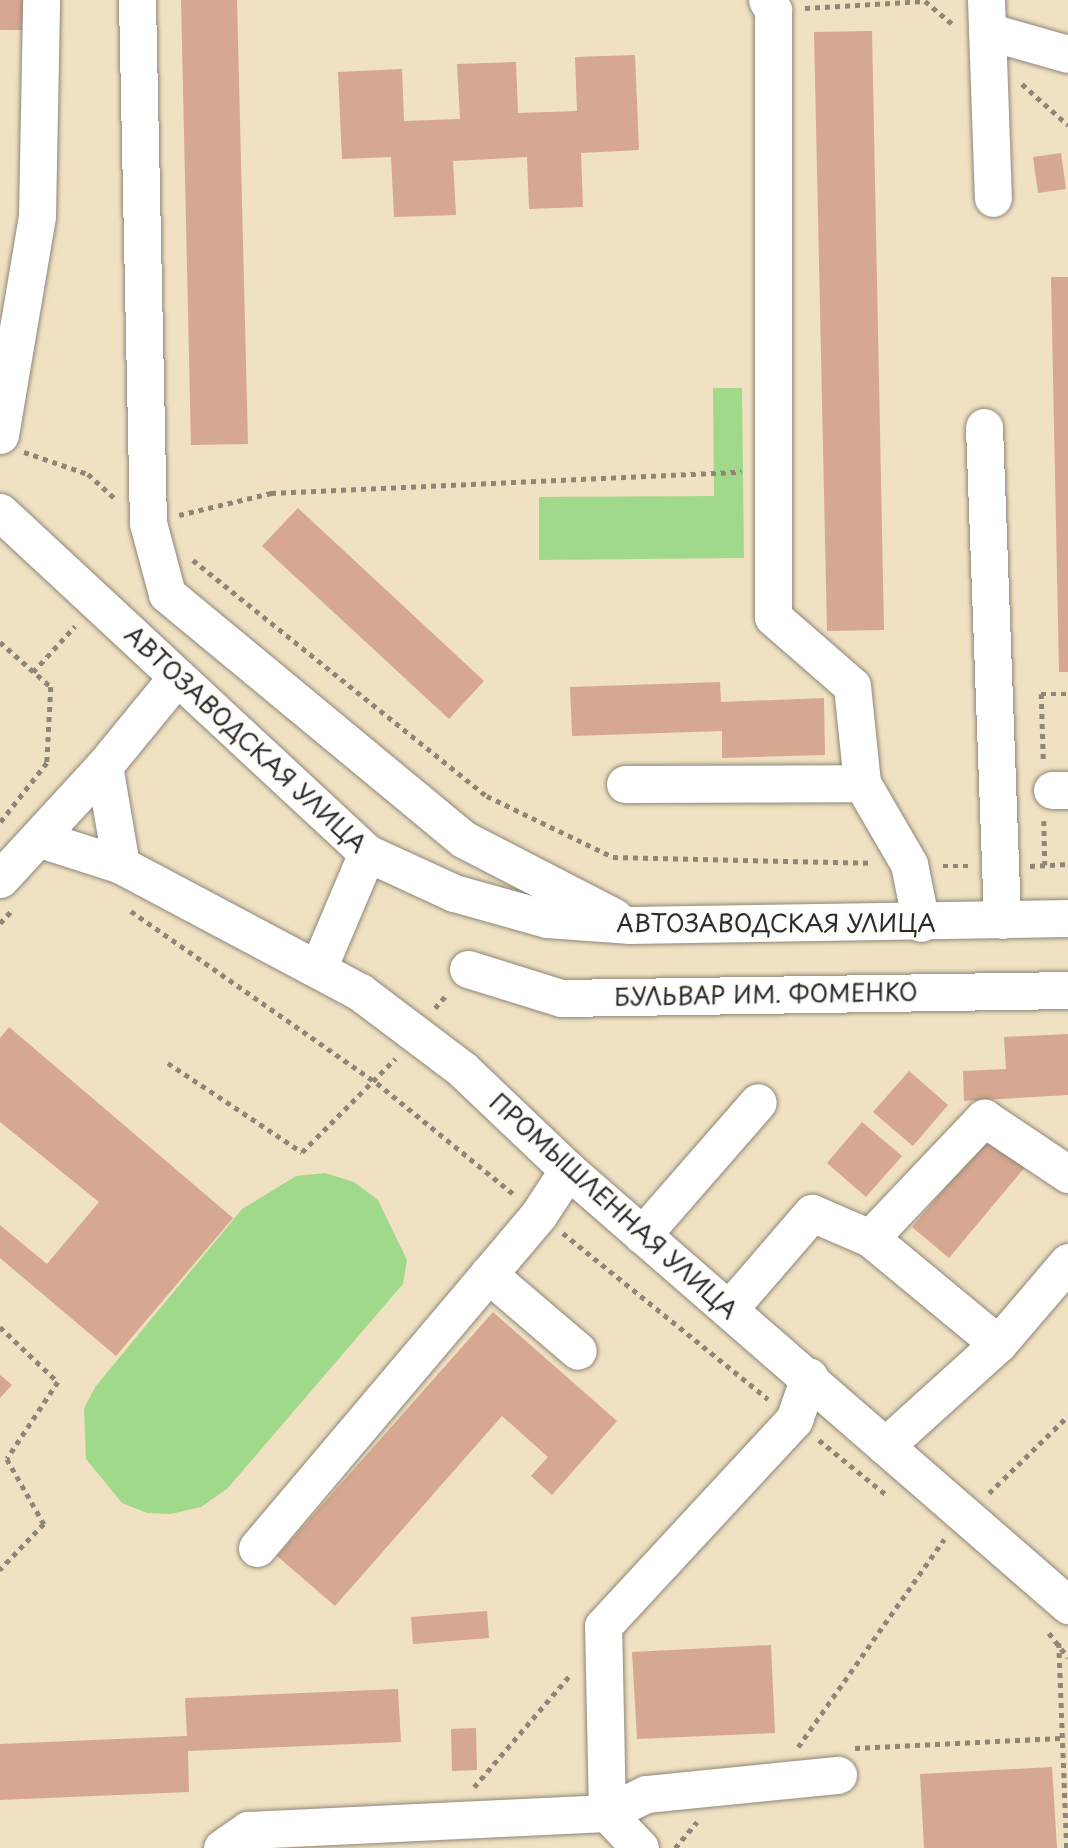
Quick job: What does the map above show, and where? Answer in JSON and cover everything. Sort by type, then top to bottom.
[{"type":"street","points":[[0,435],[37,216],[41,0]]},
{"type":"street","points":[[137,0],[148,523],[167,594],[463,839],[631,925]]},
{"type":"street","points":[[770,5],[773,617],[852,686],[862,783],[909,864],[920,923]]},
{"type":"street","points":[[993,198],[987,28],[1068,54]]},
{"type":"street","points":[[984,426],[1002,920]]},
{"type":"street","name":"АВТОЗАВОДСКАЯ УЛИЦА","points":[[0,512],[367,853],[454,893],[547,919],[631,925],[920,923],[1068,918]]},
{"type":"street","points":[[127,628],[167,594]]},
{"type":"street","points":[[12,888],[40,839],[176,678]]},
{"type":"street","points":[[104,766],[121,864]]},
{"type":"street","points":[[625,783],[862,783]]},
{"type":"street","name":"ПРОМЫШЛЕННАЯ УЛИЦА","points":[[40,839],[121,864],[319,966],[462,1069],[568,1170],[809,1377],[885,1446],[1054,1615]]},
{"type":"street","points":[[319,966],[367,853]]},
{"type":"street","name":"БУЛЬВАР ИМ. ФОМЕНКО","points":[[468,969],[561,998],[1068,990]]},
{"type":"street","points":[[642,1235],[758,1102]]},
{"type":"street","points":[[870,1238],[984,1118],[1068,1174]]},
{"type":"street","points":[[257,1548],[539,1214],[568,1170]]},
{"type":"street","points":[[729,1309],[812,1213],[870,1238],[998,1344]]},
{"type":"street","points":[[885,1446],[998,1344],[1068,1262]]},
{"type":"street","points":[[488,1274],[578,1351]]},
{"type":"street","points":[[640,1848],[607,1813],[603,1626],[809,1377]]},
{"type":"street","points":[[222,1848],[248,1830],[607,1813],[646,1794],[844,1762]]},
{"type":"path","points":[[770,5],[925,1],[987,28],[1068,125]]},
{"type":"path","points":[[37,456],[88,474],[148,523],[271,493],[756,471]]},
{"type":"path","points":[[190,557],[486,796],[613,857],[1001,867],[1068,864]]},
{"type":"path","points":[[0,642],[51,687],[47,762],[0,823]]},
{"type":"path","points":[[0,923],[12,888]]},
{"type":"path","points":[[127,908],[377,1083],[772,1403],[779,1416],[901,1506]]},
{"type":"path","points":[[167,1063],[302,1152],[377,1083],[468,969]]},
{"type":"path","points":[[0,1327],[58,1382],[7,1459],[44,1524],[0,1570]]},
{"type":"path","points":[[932,1531],[953,1548]]},
{"type":"path","points":[[1054,1615],[1059,1642],[1067,1848]]},
{"type":"path","points":[[1059,1642],[1068,1657]]},
{"type":"path","points":[[466,1797],[576,1668]]},
{"type":"path","points":[[809,1751],[795,1751],[842,1677]]},
{"type":"path","points":[[844,1762],[1061,1738]]},
{"type":"green space","points":[[713,388],[742,388],[744,558],[539,560],[539,497],[714,496]]},
{"type":"green space","points":[[325,1173],[354,1182],[378,1200],[407,1260],[403,1284],[227,1489],[201,1507],[170,1514],[147,1513],[122,1503],[86,1459],[84,1408],[96,1386],[242,1209],[296,1176]]},
{"type":"building","points":[[0,0],[28,0],[28,30],[0,30]]},
{"type":"building","points":[[181,0],[237,0],[248,444],[191,445]]},
{"type":"building","points":[[872,31],[884,630],[827,631],[814,32]]},
{"type":"building","points":[[635,55],[639,150],[581,153],[583,207],[529,209],[527,157],[453,161],[456,215],[394,217],[391,157],[342,159],[338,72],[402,69],[404,121],[460,119],[457,64],[516,62],[518,113],[577,111],[575,57]]},
{"type":"building","points":[[1061,153],[1066,189],[1038,193],[1033,157]]},
{"type":"building","points":[[1051,277],[1068,277],[1068,672],[1059,672]]},
{"type":"building","points":[[298,508],[484,681],[449,719],[262,546]]},
{"type":"building","points":[[720,682],[721,702],[824,698],[825,755],[722,758],[722,731],[572,736],[570,687]]},
{"type":"building","points":[[9,1027],[233,1218],[116,1356],[0,1258],[0,1225],[47,1264],[99,1202],[0,1122],[0,1038]]},
{"type":"building","points":[[1068,1034],[1068,1095],[964,1101],[963,1071],[1006,1069],[1004,1037]]},
{"type":"building","points":[[909,1071],[948,1105],[913,1146],[873,1112]]},
{"type":"building","points":[[862,1122],[902,1156],[866,1197],[827,1163]]},
{"type":"building","points":[[989,1136],[1025,1167],[949,1258],[912,1227]]},
{"type":"building","points":[[493,1312],[617,1421],[552,1495],[531,1476],[548,1457],[502,1416],[335,1606],[277,1556]]},
{"type":"building","points":[[0,1375],[12,1385],[0,1398]]},
{"type":"building","points":[[487,1611],[489,1638],[413,1644],[411,1617]]},
{"type":"building","points":[[771,1645],[775,1733],[637,1739],[632,1652]]},
{"type":"building","points":[[398,1689],[401,1742],[188,1751],[189,1792],[0,1800],[0,1744],[187,1736],[185,1698]]},
{"type":"building","points":[[476,1728],[477,1770],[452,1771],[451,1729]]},
{"type":"building","points":[[1052,1767],[1057,1848],[924,1848],[920,1774]]}]
